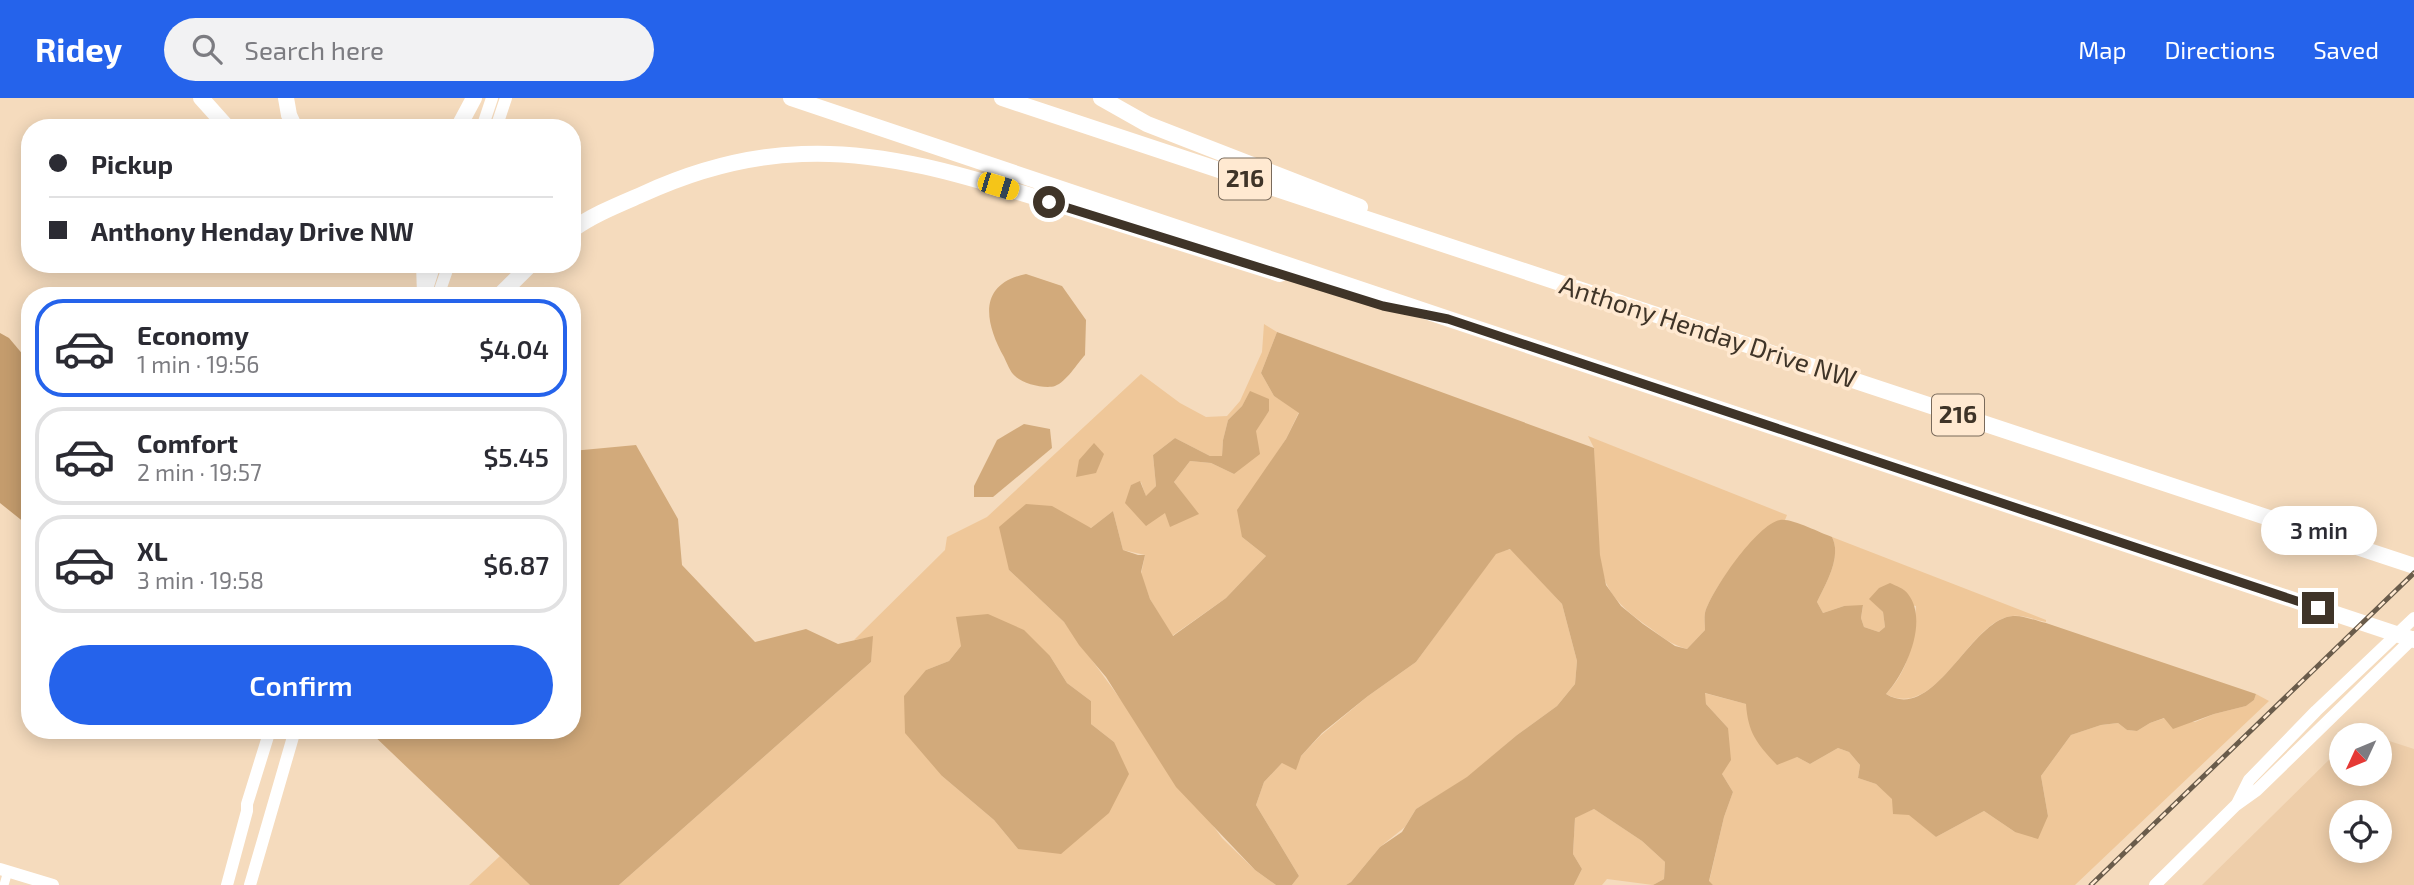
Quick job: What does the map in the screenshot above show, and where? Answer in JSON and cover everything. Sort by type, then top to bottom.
[{"type":"highway","points":[[201,98],[220,119]]},
{"type":"highway","points":[[286,98],[291,119]]},
{"type":"highway","points":[[463,119],[474,98]]},
{"type":"highway","points":[[791,98],[1448,319],[2414,638]]},
{"type":"highway","name":"Anthony Henday Drive NW","points":[[1002,98],[2414,566]]},
{"type":"highway","points":[[1101,98],[1147,124],[1396,220],[1489,260]]},
{"type":"highway","points":[[581,226],[670,181],[729,164],[804,154],[883,160],[972,178],[1383,306],[1448,319]]},
{"type":"highway","points":[[508,287],[522,273]]},
{"type":"main road","points":[[485,119],[492,98]]},
{"type":"main road","points":[[499,119],[506,98]]},
{"type":"main road","points":[[2236,805],[2249,780],[2414,618]]},
{"type":"main road","points":[[2155,884],[2236,805],[2258,790],[2414,638]]},
{"type":"main road","points":[[219,885],[267,739]]},
{"type":"main road","points":[[251,883],[292,739]]},
{"type":"main road","points":[[227,885],[247,804]]},
{"type":"main road","points":[[4,870],[52,885]]},
{"type":"street","points":[[4,870],[4,885]]},
{"type":"shaded area","points":[[1026,274],[1062,286],[1086,320],[1085,355],[1067,377],[1055,386],[1034,385],[1015,376],[992,330],[990,306],[993,295],[1010,279]]},
{"type":"shaded area","points":[[1264,324],[1277,332],[1261,373],[1274,396],[1299,412],[1286,439],[1265,471],[1242,537],[1266,556],[1226,598],[1172,636],[1150,599],[1141,574],[1145,555],[1123,550],[1113,511],[1091,528],[1077,522],[1009,570],[1064,622],[1222,838],[1255,870],[1276,885],[619,885],[871,662],[872,637],[854,640],[945,550],[947,537],[987,517],[1141,374],[1180,403],[1206,417],[1227,416],[1240,401],[1262,352]],"holes":[[[1250,392],[1269,411],[1255,430],[1234,474],[1211,463],[1190,461],[1174,482],[1198,514],[1165,513],[1131,485],[1141,482],[1146,497],[1156,486],[1153,455],[1175,438],[1210,456],[1222,456],[1228,420],[1242,406]],[[961,646],[1050,656],[1067,683],[1091,701],[1091,724],[1114,742],[1018,849],[994,820],[942,776],[926,670],[949,661]]]},
{"type":"shaded area","points":[[1277,332],[1594,448],[1600,555],[1606,585],[1621,606],[1675,646],[1687,649],[1705,630],[1705,613],[1725,575],[1759,533],[1770,524],[1785,520],[1832,537],[1835,545],[1834,561],[1817,602],[1823,613],[1844,606],[1863,605],[1861,618],[1864,627],[1879,632],[1885,627],[1883,612],[1869,599],[1879,588],[1890,583],[1908,594],[1914,605],[1916,632],[1901,673],[1886,694],[1904,699],[1920,695],[1936,683],[1997,621],[2017,616],[2046,623],[2256,694],[2254,700],[2246,706],[2173,729],[2164,718],[2137,731],[2127,730],[2118,723],[2101,725],[2071,735],[2041,776],[2048,816],[2038,839],[2015,832],[1984,811],[1936,837],[1909,815],[1893,814],[1892,799],[1876,784],[1858,778],[1860,765],[1849,752],[1838,748],[1810,764],[1797,757],[1777,765],[1755,737],[1749,723],[1746,704],[1705,693],[1706,704],[1728,728],[1731,760],[1722,774],[1733,792],[1724,817],[1709,881],[1713,885],[1653,885],[1664,879],[1665,862],[1642,841],[1594,809],[1575,818],[1573,854],[1582,869],[1574,885],[1346,885],[1380,847],[1402,832],[1416,809],[1467,777],[1557,706],[1575,684],[1577,661],[1562,604],[1510,549],[1496,554],[1416,662],[1322,733],[1301,756],[1296,770],[1282,763],[1264,782],[1256,805],[1299,876],[1292,885],[1276,885],[1255,870],[1176,787],[1106,677],[1064,622],[1009,570],[999,527],[1026,504],[1052,506],[1091,528],[1113,511],[1123,550],[1145,555],[1141,572],[1150,599],[1173,636],[1226,598],[1266,556],[1242,537],[1237,510],[1286,439],[1299,413],[1274,396],[1261,373]]},
{"type":"shaded area","points":[[0,333],[9,338],[21,352],[21,520],[0,503]]},
{"type":"shaded area","points":[[1250,391],[1269,399],[1269,411],[1256,431],[1260,454],[1234,474],[1211,463],[1190,461],[1174,482],[1199,514],[1170,527],[1165,513],[1146,526],[1125,503],[1131,485],[1140,481],[1146,496],[1156,486],[1153,455],[1175,438],[1210,456],[1222,456],[1228,420],[1242,406]]},
{"type":"shaded area","points":[[1024,424],[1050,429],[1052,448],[993,497],[974,497],[974,486],[997,440]]},
{"type":"shaded area","points":[[1588,436],[1787,515],[1785,520],[1774,524],[1763,533],[1738,559],[1709,602],[1705,613],[1705,630],[1687,649],[1667,640],[1638,619],[1621,605],[1608,587],[1600,560],[1594,448]]},
{"type":"shaded area","points":[[1094,443],[1104,454],[1096,473],[1076,477],[1079,460]]},
{"type":"shaded area","points":[[636,445],[678,519],[682,565],[755,642],[806,629],[838,644],[873,636],[871,662],[619,885],[530,885],[377,739],[581,739],[581,450]]},
{"type":"shaded area","points":[[1832,537],[2046,622],[2017,616],[1997,621],[1922,694],[1905,699],[1886,694],[1906,664],[1914,631],[1916,606],[1870,599],[1883,612],[1885,627],[1879,632],[1864,627],[1861,618],[1863,606],[1844,606],[1823,613],[1817,602],[1834,561],[1835,545]]},
{"type":"shaded area","points":[[1511,549],[1562,604],[1577,661],[1575,684],[1557,706],[1517,735],[1467,778],[1416,809],[1405,827],[1380,847],[1351,882],[1346,885],[1292,885],[1299,876],[1256,805],[1264,782],[1282,763],[1301,756],[1320,736],[1368,696],[1416,662],[1496,553]]},
{"type":"shaded area","points":[[988,614],[1024,630],[1050,656],[1067,683],[1091,701],[1091,724],[1114,742],[1129,774],[1109,813],[1061,854],[1018,849],[994,820],[942,776],[905,733],[904,696],[926,670],[949,661],[961,646],[956,617]]},
{"type":"shaded area","points":[[1704,693],[1746,704],[1797,757],[1810,764],[1838,748],[1849,752],[1860,765],[1858,778],[1876,784],[1936,837],[1984,811],[2015,832],[2048,816],[2041,776],[2071,735],[2101,725],[2118,723],[2127,730],[2137,731],[2165,718],[2195,722],[2246,706],[2254,700],[2256,694],[2269,701],[2075,885],[1713,885],[1709,882],[1724,817],[1733,792],[1722,774],[1728,728],[1706,704]]},
{"type":"shaded area","points":[[2392,742],[2414,749],[2414,885],[2202,885],[2329,760],[2329,786],[2392,786]]},
{"type":"shaded area","points":[[1594,809],[1642,841],[1665,862],[1664,879],[1653,885],[1607,879],[1602,885],[1574,885],[1582,869],[1573,854],[1575,817]]},
{"type":"shaded area","points":[[500,856],[530,885],[469,885]]},
{"type":"railway","points":[[2091,885],[2414,573]]},
{"type":"route","points":[[1049,202],[1383,306],[1448,319],[2318,608]]}]
